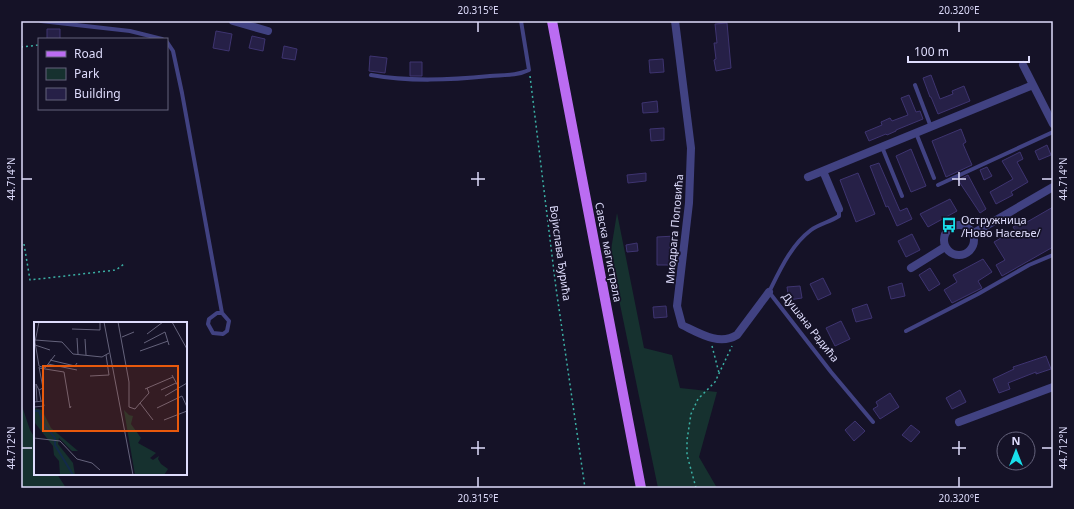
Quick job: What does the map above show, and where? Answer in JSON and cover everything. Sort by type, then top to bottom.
[{"type":"main road","name":"Савска магистрала","points":[[552,21],[641,488]]},
{"type":"street","points":[[233,21],[268,31]]},
{"type":"street","name":"Миодрага Поповића","points":[[675,21],[691,148],[689,203],[677,306],[682,326],[709,338],[726,339],[738,335]]},
{"type":"street","points":[[1023,65],[1053,124]]},
{"type":"street","points":[[808,177],[1033,85]]},
{"type":"street","name":"Душана Радића","points":[[823,171],[839,209]]},
{"type":"street","points":[[972,234],[1053,187]]},
{"type":"street","points":[[961,226],[969,230],[972,234],[974,243],[965,254],[952,254],[945,247],[944,238],[948,230],[952,227],[961,226]]},
{"type":"street","points":[[911,268],[945,247]]},
{"type":"street","points":[[738,335],[769,292]]},
{"type":"street","points":[[960,422],[1053,387]]},
{"type":"lane","points":[[41,21],[130,31],[158,38]]},
{"type":"lane","points":[[371,75],[396,79],[445,80],[509,75],[529,70],[520,21]]},
{"type":"lane","points":[[168,44],[173,51],[182,93],[222,313],[227,316],[230,326],[223,334],[218,335],[209,329],[208,324],[212,315],[222,313]]},
{"type":"lane","points":[[914,84],[931,127]]},
{"type":"lane","points":[[938,186],[1053,132]]},
{"type":"lane","points":[[916,133],[934,178]]},
{"type":"lane","points":[[882,147],[902,196]]},
{"type":"lane","name":"Душана Радића","points":[[839,209],[839,216],[811,230],[800,241],[789,255],[769,292],[831,372],[873,422]]},
{"type":"lane","points":[[906,331],[978,294],[1029,265],[1053,255]]},
{"type":"path","points":[[21,47],[38,45]]},
{"type":"path","name":"Војислава Ђурића","points":[[529,70],[554,273],[585,488]]},
{"type":"path","points":[[24,244],[30,280],[116,270],[124,264]]},
{"type":"path","points":[[696,488],[687,455],[687,440],[691,414],[698,399],[711,388],[738,335]]},
{"type":"path","points":[[709,338],[715,352],[719,374]]},
{"type":"green space","points":[[617,213],[644,348],[672,355],[680,388],[717,392],[699,457],[717,488],[658,488],[610,256]]},
{"type":"green space","points":[[21,403],[30,430],[34,436],[34,475],[58,475],[66,488],[21,488]]},
{"type":"building","points":[[727,23],[731,68],[716,71],[714,60],[716,59],[714,43],[717,43],[715,24]]},
{"type":"building","points":[[47,29],[60,29],[60,38],[47,38]]},
{"type":"building","points":[[216,31],[232,34],[229,51],[213,48]]},
{"type":"building","points":[[252,36],[265,39],[263,51],[249,48]]},
{"type":"building","points":[[284,46],[297,49],[295,60],[282,58]]},
{"type":"building","points":[[370,56],[387,58],[385,73],[369,71]]},
{"type":"building","points":[[663,59],[664,72],[650,73],[649,60]]},
{"type":"building","points":[[410,62],[422,62],[422,76],[410,76]]},
{"type":"building","points":[[931,75],[940,99],[953,94],[952,91],[964,86],[970,101],[938,114],[923,78]]},
{"type":"building","points":[[909,95],[916,112],[920,111],[923,119],[887,135],[886,134],[869,141],[865,132],[882,125],[881,122],[890,118],[892,121],[908,115],[901,98]]},
{"type":"building","points":[[657,101],[658,112],[643,113],[642,103]]},
{"type":"building","points":[[664,128],[664,140],[651,141],[650,129]]},
{"type":"building","points":[[961,129],[966,142],[963,144],[972,165],[946,177],[932,141]]},
{"type":"building","points":[[1047,145],[1051,155],[1039,160],[1035,151]]},
{"type":"building","points":[[911,149],[926,186],[911,192],[896,156]]},
{"type":"building","points":[[1020,152],[1023,159],[1017,162],[1028,182],[1011,192],[1013,195],[996,204],[990,192],[1013,179],[1002,161]]},
{"type":"building","points":[[879,163],[900,211],[907,208],[912,219],[897,226],[888,206],[886,207],[870,166]]},
{"type":"building","points":[[987,167],[992,176],[984,180],[980,170]]},
{"type":"building","points":[[646,173],[646,181],[628,183],[627,175]]},
{"type":"building","points":[[858,173],[875,214],[856,222],[840,180]]},
{"type":"building","points":[[968,175],[986,209],[980,213],[958,180]]},
{"type":"building","points":[[950,199],[957,211],[928,227],[920,214]]},
{"type":"building","points":[[1053,207],[1053,247],[1002,276],[996,265],[1005,260],[994,242],[1015,230],[1013,227],[1026,220],[1027,222]]},
{"type":"building","points":[[912,234],[920,250],[906,257],[898,241]]},
{"type":"building","points":[[675,236],[675,247],[670,247],[670,265],[657,265],[657,237]]},
{"type":"building","points":[[637,243],[638,251],[627,252],[626,245]]},
{"type":"building","points":[[983,259],[992,272],[978,281],[982,288],[952,303],[944,290],[957,282],[953,275]]},
{"type":"building","points":[[930,268],[940,284],[929,291],[919,275]]},
{"type":"building","points":[[823,278],[831,294],[818,300],[810,284]]},
{"type":"building","points":[[902,283],[905,296],[891,299],[888,287]]},
{"type":"building","points":[[800,286],[802,298],[789,300],[787,287]]},
{"type":"building","points":[[867,304],[872,318],[856,322],[852,309]]},
{"type":"building","points":[[666,306],[667,317],[654,318],[653,307]]},
{"type":"building","points":[[841,321],[850,339],[835,346],[826,328]]},
{"type":"building","points":[[1046,356],[1051,369],[1036,374],[1036,372],[1008,383],[1010,389],[999,393],[993,379],[1014,369],[1013,367]]},
{"type":"building","points":[[960,390],[966,402],[952,409],[946,398]]},
{"type":"building","points":[[890,393],[899,407],[880,419],[873,409],[878,406],[876,402]]},
{"type":"building","points":[[855,421],[865,431],[854,441],[845,430]]},
{"type":"building","points":[[911,425],[920,432],[911,442],[902,435]]},
{"type":"place","name":"Остружница /Ново Насеље/","points":[[949,225]]}]
